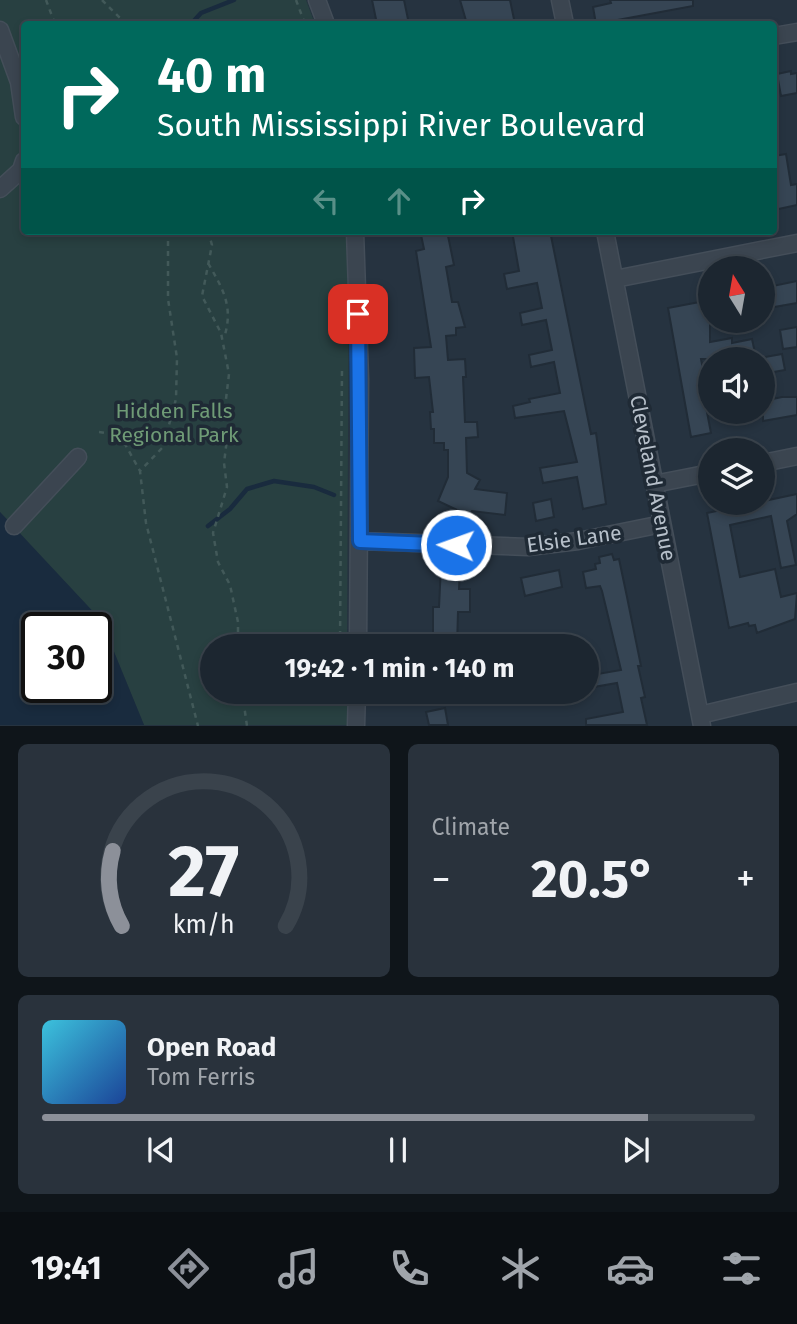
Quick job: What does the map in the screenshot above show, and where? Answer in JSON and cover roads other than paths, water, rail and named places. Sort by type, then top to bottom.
[{"type":"street","points":[[317,0],[325,21]]},
{"type":"street","points":[[560,0],[564,21]]},
{"type":"street","points":[[0,30],[19,82],[21,96]]},
{"type":"street","points":[[777,36],[797,32]]},
{"type":"street","points":[[0,189],[21,168]]},
{"type":"street","points":[[355,235],[360,379],[358,634]]},
{"type":"street","name":"Cleveland Avenue","points":[[606,235],[701,720]]},
{"type":"street","points":[[615,279],[797,243]]},
{"type":"street","points":[[775,461],[797,456]]},
{"type":"street","points":[[14,526],[78,457]]},
{"type":"street","points":[[654,484],[698,475]]},
{"type":"street","name":"Elsie Lane","points":[[360,541],[528,547],[578,541],[662,524]]},
{"type":"street","points":[[701,720],[797,692]]},
{"type":"street","points":[[356,726],[357,704]]},
{"type":"water","points":[[0,512],[94,612],[21,612],[21,703],[112,703],[112,647],[144,725],[0,725]]},
{"type":"waterway","points":[[194,21],[201,13],[234,0]]},
{"type":"waterway","points":[[208,526],[230,509],[247,489],[274,481],[314,487],[334,495]]},
{"type":"park label","name":"Hidden Falls Regional Park","points":[[174,423]]}]
